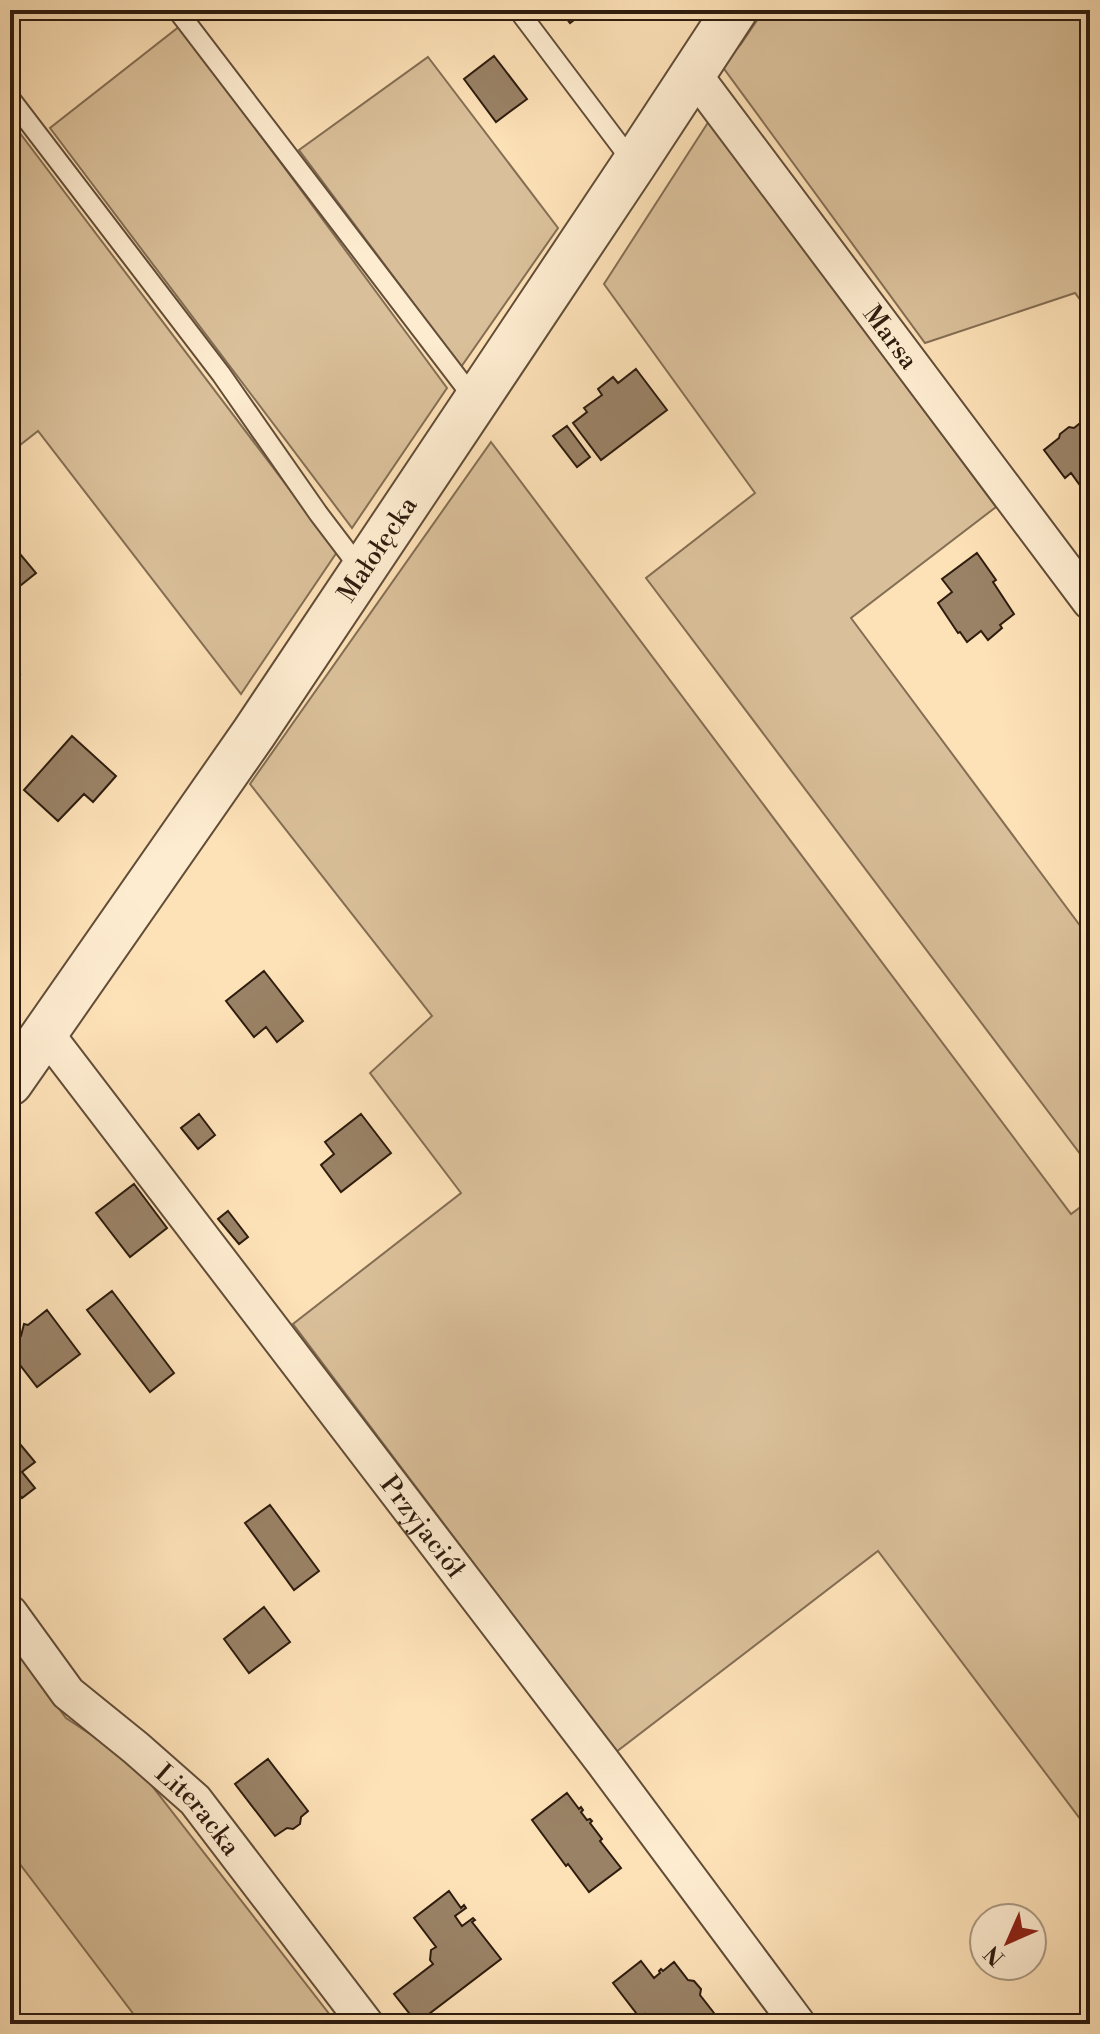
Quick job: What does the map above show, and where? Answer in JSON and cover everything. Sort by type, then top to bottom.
[{"type":"street","name":"Małołęcka","points":[[10,1083],[254,733],[735,10]]},
{"type":"street","name":"Marsa","points":[[693,73],[1090,602]]},
{"type":"street","name":"Przyjaciół","points":[[45,1032],[603,1762],[798,2024]]},
{"type":"street","name":"Literacka","points":[[10,1613],[68,1693],[195,1800],[366,2024]]},
{"type":"lane","points":[[177,10],[475,400]]},
{"type":"lane","points":[[518,10],[634,164]]},
{"type":"lane","points":[[10,98],[221,374],[362,571]]},
{"type":"shaded area","points":[[764,10],[1090,10],[1090,313],[1075,293],[925,343],[722,66]]},
{"type":"shaded area","points":[[180,26],[447,388],[352,528],[50,128]]},
{"type":"shaded area","points":[[428,57],[558,228],[461,367],[299,150]]},
{"type":"shaded area","points":[[10,120],[337,552],[241,694],[38,431],[10,453]]},
{"type":"shaded area","points":[[709,121],[996,507],[851,618],[1090,939],[1090,1167],[646,578],[755,493],[604,284]]},
{"type":"shaded area","points":[[491,442],[1071,1214],[1090,1200],[1090,1832],[878,1551],[616,1752],[293,1324],[461,1193],[370,1073],[432,1016],[250,784]]},
{"type":"shaded area","points":[[10,1643],[66,1718],[135,1764],[337,2024],[141,2024],[10,1851]]},
{"type":"building","points":[[560,10],[587,10],[570,23]]},
{"type":"building","points":[[494,56],[527,99],[496,122],[464,79]]},
{"type":"building","points":[[636,369],[667,410],[601,460],[573,423],[587,412],[584,408],[602,395],[598,389],[613,377],[618,383]]},
{"type":"building","points":[[1090,415],[1090,493],[1086,489],[1084,491],[1071,473],[1065,478],[1044,450],[1069,427],[1074,428]]},
{"type":"building","points":[[567,426],[590,457],[577,467],[553,436]]},
{"type":"building","points":[[10,542],[36,573],[10,594]]},
{"type":"building","points":[[977,553],[1014,614],[988,640],[981,631],[967,642],[938,603],[952,592],[942,579]]},
{"type":"building","points":[[10,662],[20,674],[10,682]]},
{"type":"building","points":[[72,736],[116,776],[93,802],[84,794],[58,821],[24,790]]},
{"type":"building","points":[[264,971],[303,1021],[277,1042],[266,1027],[254,1037],[226,1001]]},
{"type":"building","points":[[199,1114],[215,1135],[198,1149],[181,1128]]},
{"type":"building","points":[[361,1114],[391,1153],[341,1192],[321,1165],[334,1154],[325,1142]]},
{"type":"building","points":[[134,1184],[167,1228],[130,1257],[96,1213]]},
{"type":"building","points":[[228,1211],[248,1237],[239,1244],[218,1219]]},
{"type":"building","points":[[112,1291],[174,1373],[150,1392],[87,1310]]},
{"type":"building","points":[[47,1310],[80,1354],[37,1387],[10,1352],[10,1345],[21,1336],[24,1324],[28,1325]]},
{"type":"building","points":[[10,1432],[35,1462],[22,1472],[35,1488],[22,1498],[10,1483]]},
{"type":"building","points":[[270,1505],[319,1571],[294,1590],[245,1523]]},
{"type":"building","points":[[264,1607],[290,1642],[249,1673],[224,1639]]},
{"type":"building","points":[[268,1759],[308,1811],[301,1817],[300,1824],[275,1836],[235,1784]]},
{"type":"building","points":[[567,1793],[579,1809],[581,1807],[587,1820],[592,1821],[590,1823],[602,1839],[600,1841],[621,1868],[589,1892],[532,1820]]},
{"type":"building","points":[[449,1891],[461,1908],[464,1905],[466,1908],[455,1916],[462,1926],[473,1918],[475,1920],[472,1922],[501,1959],[417,2023],[394,1994],[433,1964],[430,1960],[431,1950],[436,1947],[414,1918]]},
{"type":"building","points":[[641,1961],[654,1978],[661,1969],[663,1971],[674,1962],[688,1980],[694,1981],[701,1989],[700,1995],[714,2013],[700,2024],[653,2024],[645,2014],[640,2018],[613,1983]]}]
